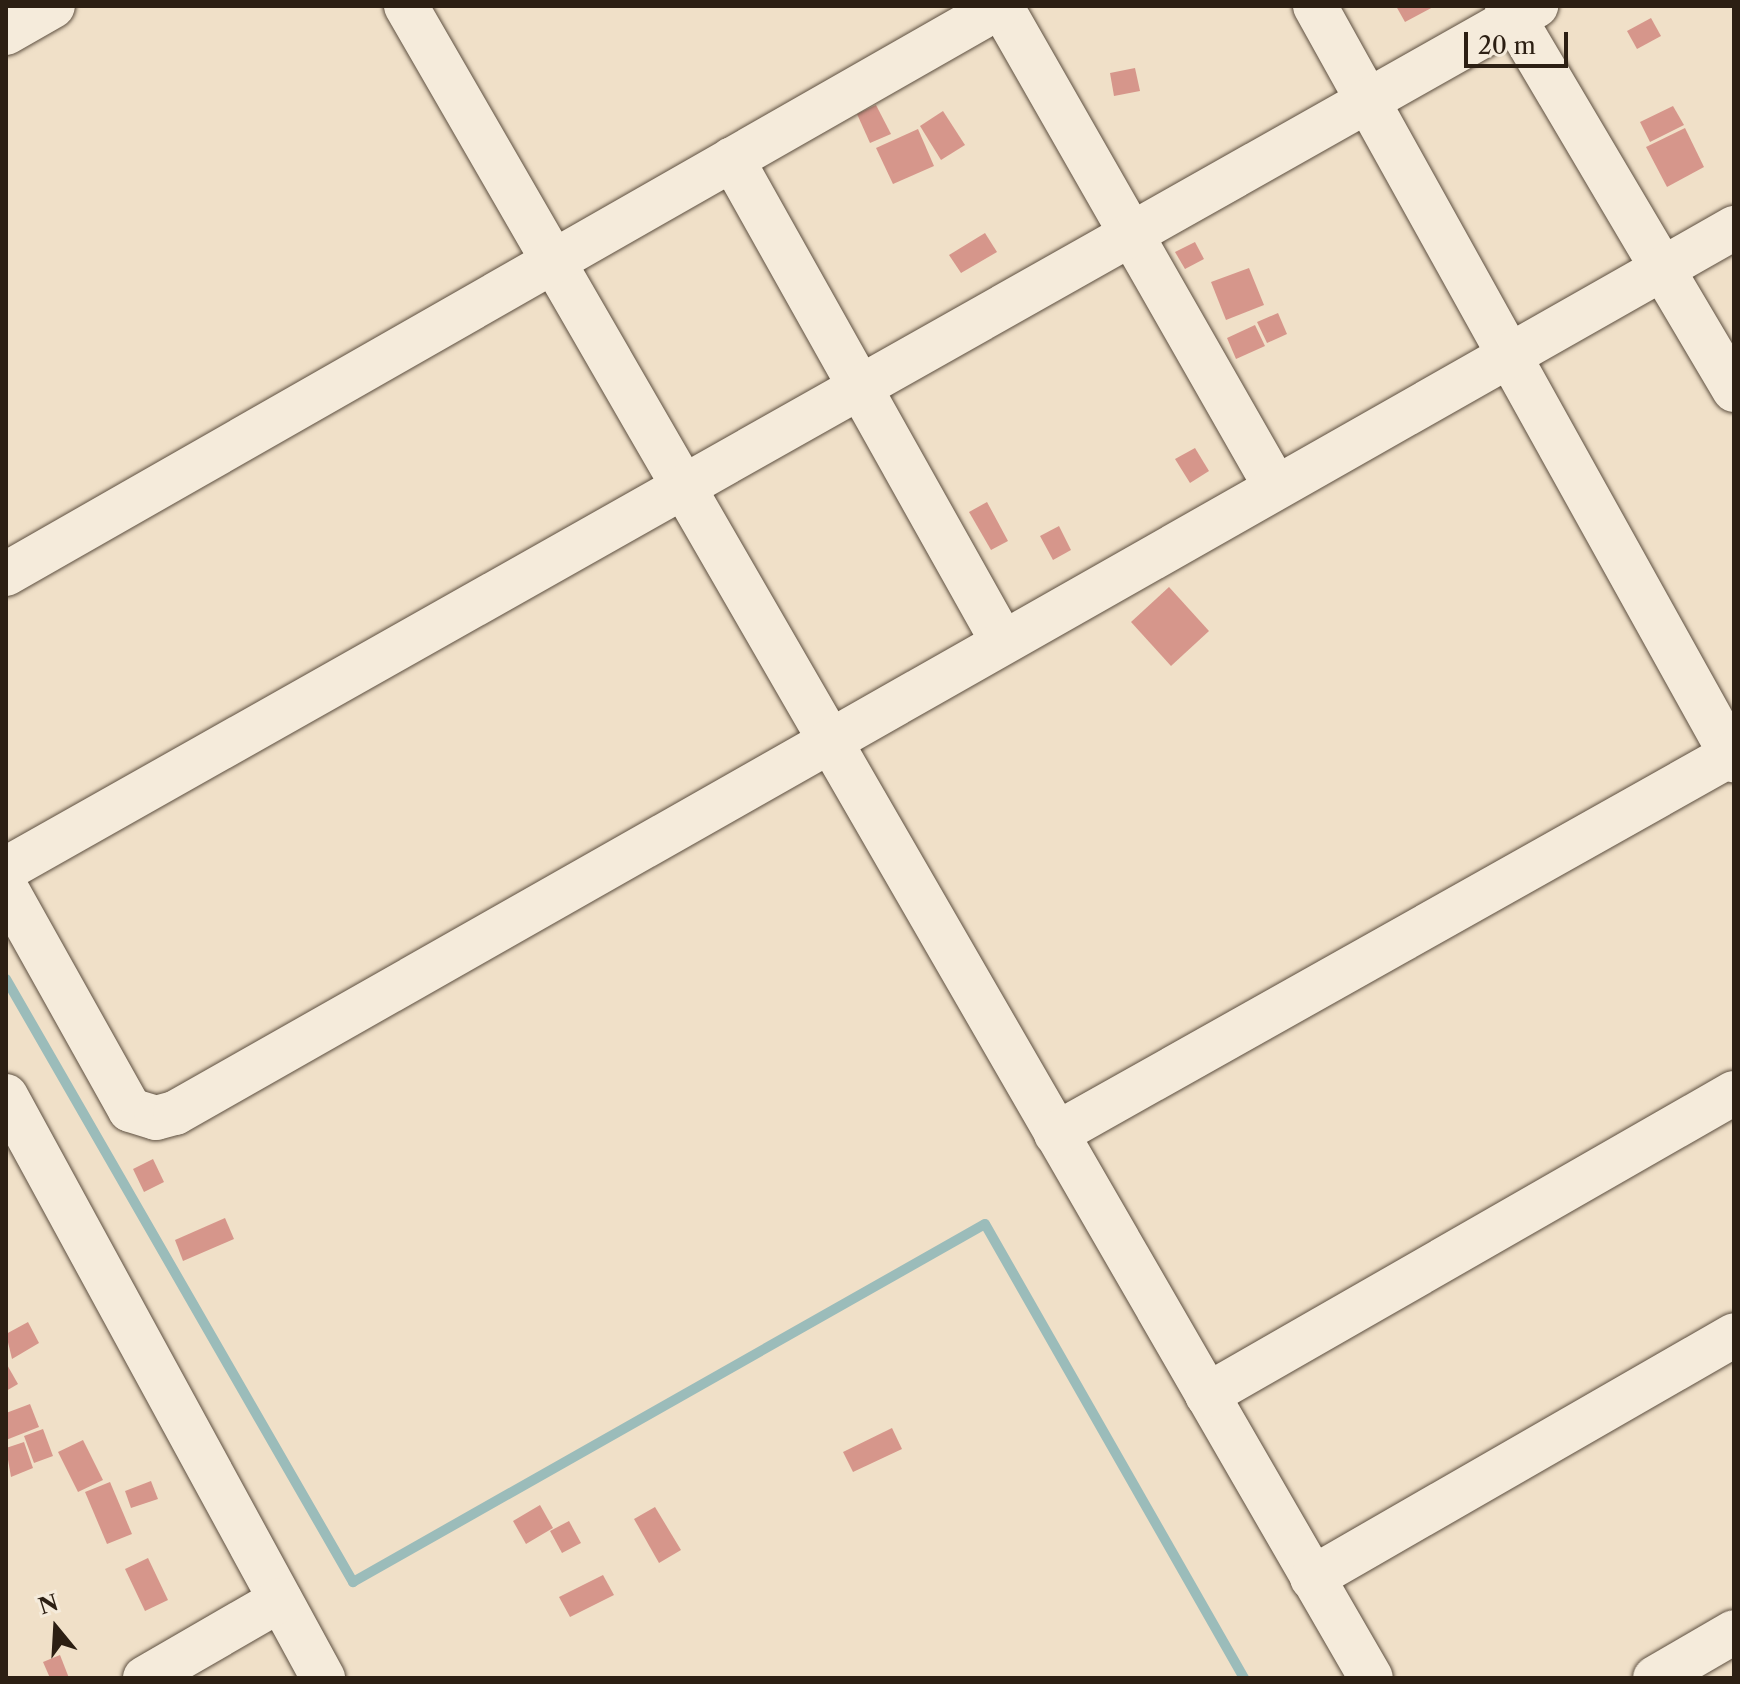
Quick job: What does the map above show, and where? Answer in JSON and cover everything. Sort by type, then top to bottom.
[{"type":"street","points":[[6,33],[53,6]]},
{"type":"street","points":[[406,6],[1371,1678]]},
{"type":"street","points":[[6,574],[1001,6],[1275,486]]},
{"type":"street","points":[[1056,1134],[1733,756],[1315,6]]},
{"type":"street","points":[[6,869],[1133,235],[1519,10],[1734,390]]},
{"type":"street","points":[[732,159],[856,389],[1002,641]]},
{"type":"street","points":[[6,888],[130,1110],[156,1118],[1734,228]]},
{"type":"street","points":[[1207,1395],[1734,1093]]},
{"type":"street","points":[[6,1096],[323,1678]]},
{"type":"street","points":[[1312,1578],[1734,1335]]},
{"type":"street","points":[[145,1678],[280,1600]]},
{"type":"street","points":[[1655,1678],[1734,1632]]},
{"type":"building","points":[[1396,6],[1435,6],[1405,22]]},
{"type":"building","points":[[1651,18],[1661,36],[1637,49],[1627,31]]},
{"type":"building","points":[[1135,68],[1140,91],[1114,96],[1110,73]]},
{"type":"building","points":[[876,105],[891,134],[870,143],[857,114]]},
{"type":"building","points":[[1673,106],[1684,125],[1650,142],[1640,122]]},
{"type":"building","points":[[943,111],[965,145],[941,160],[920,126]]},
{"type":"building","points":[[1685,128],[1704,167],[1667,187],[1646,147]]},
{"type":"building","points":[[918,129],[934,166],[893,184],[876,148]]},
{"type":"building","points":[[985,233],[997,252],[961,273],[949,255]]},
{"type":"building","points":[[1195,242],[1204,259],[1185,269],[1175,252]]},
{"type":"building","points":[[1249,268],[1264,305],[1226,320],[1211,282]]},
{"type":"building","points":[[1278,313],[1287,334],[1267,343],[1257,322]]},
{"type":"building","points":[[1255,325],[1265,346],[1236,359],[1227,338]]},
{"type":"building","points":[[1195,448],[1209,471],[1190,483],[1175,459]]},
{"type":"building","points":[[987,502],[1008,541],[991,550],[969,512]]},
{"type":"building","points":[[1059,526],[1071,550],[1053,560],[1040,536]]},
{"type":"building","points":[[1169,587],[1209,631],[1171,666],[1131,622]]},
{"type":"building","points":[[153,1159],[164,1182],[144,1192],[133,1169]]},
{"type":"building","points":[[225,1218],[234,1239],[183,1261],[175,1240]]},
{"type":"building","points":[[28,1322],[39,1343],[12,1359],[6,1334]]},
{"type":"building","points":[[6,1363],[18,1384],[6,1391]]},
{"type":"building","points":[[30,1404],[39,1427],[6,1440],[6,1413]]},
{"type":"building","points":[[892,1428],[902,1449],[853,1472],[843,1452]]},
{"type":"building","points":[[43,1429],[53,1456],[34,1463],[24,1436]]},
{"type":"building","points":[[83,1440],[103,1480],[78,1492],[58,1452]]},
{"type":"building","points":[[24,1442],[33,1468],[11,1477],[6,1448]]},
{"type":"building","points":[[151,1481],[158,1499],[131,1508],[125,1491]]},
{"type":"building","points":[[110,1482],[132,1534],[107,1544],[85,1492]]},
{"type":"building","points":[[540,1505],[553,1528],[526,1544],[513,1521]]},
{"type":"building","points":[[655,1507],[681,1550],[659,1563],[634,1519]]},
{"type":"building","points":[[569,1521],[581,1543],[562,1553],[550,1531]]},
{"type":"building","points":[[148,1558],[168,1600],[145,1611],[125,1569]]},
{"type":"building","points":[[603,1575],[614,1595],[570,1617],[559,1597]]},
{"type":"building","points":[[60,1655],[69,1678],[50,1678],[43,1662]]},
{"type":"waterway","points":[[6,979],[353,1582],[985,1224],[1244,1678]]}]
